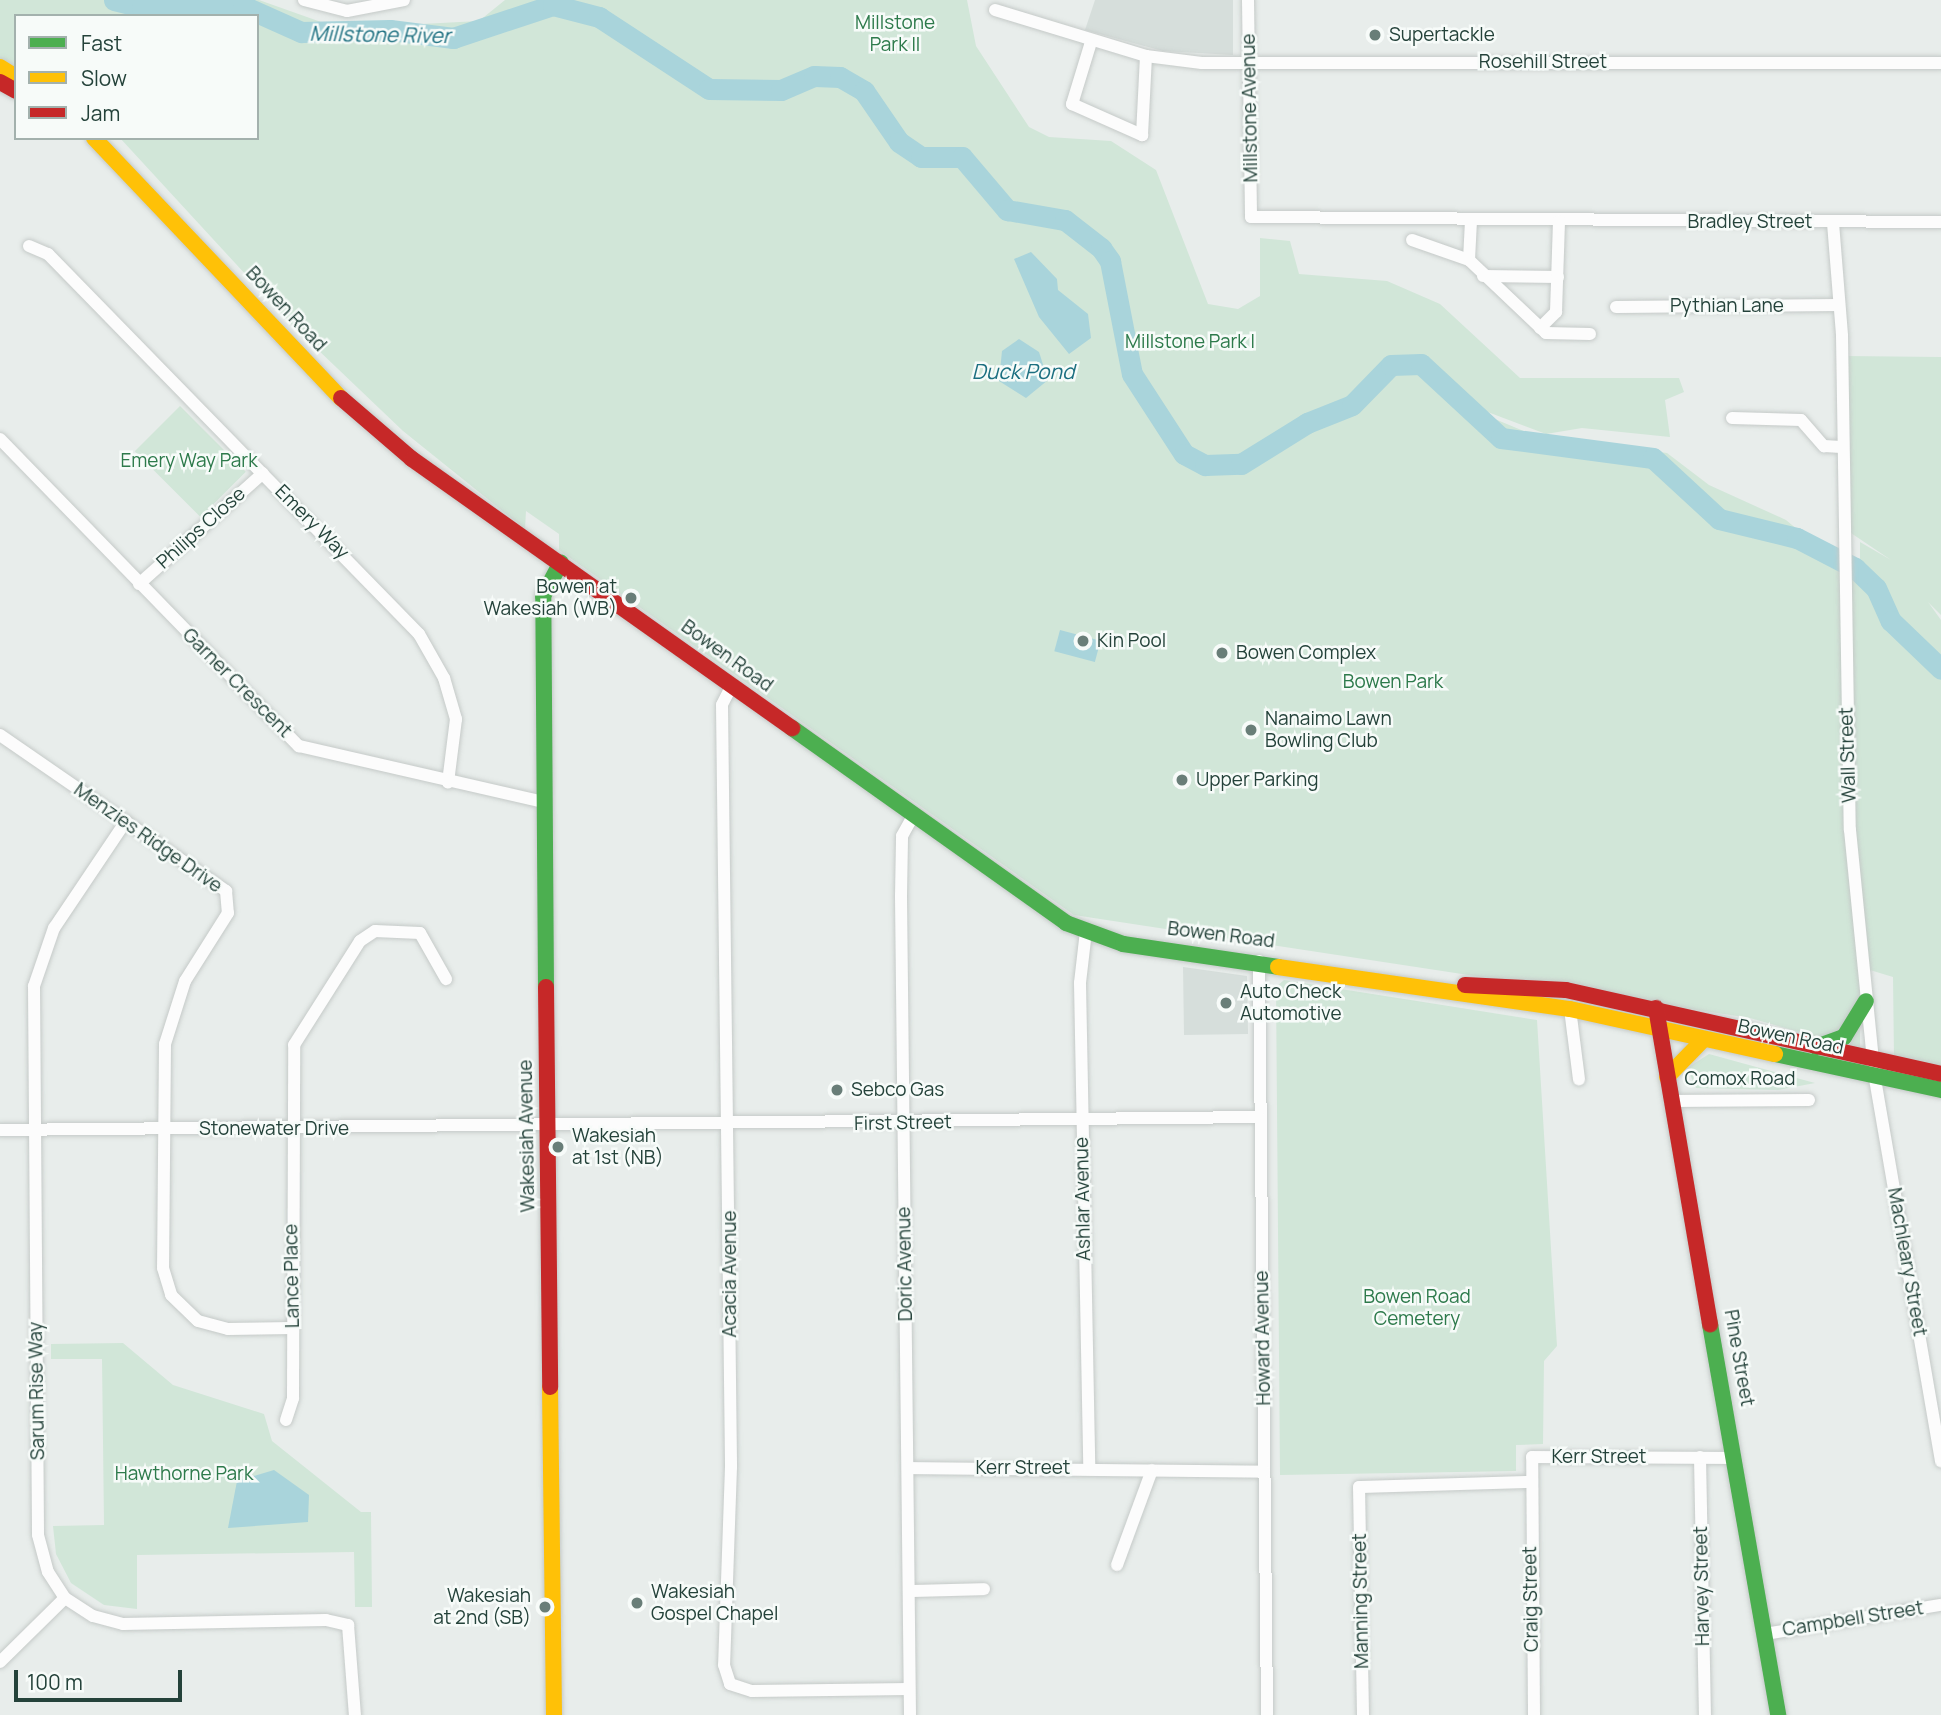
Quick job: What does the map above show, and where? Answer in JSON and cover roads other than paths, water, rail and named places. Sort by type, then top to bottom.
[{"type":"main road","name":"Bowen Road","points":[[96,140],[328,386],[411,459],[561,562],[1028,900],[1086,931],[1123,944],[1451,987],[1566,990],[1656,1007],[1816,1047],[1875,1070]]},
{"type":"main road","name":"Wakesiah Avenue","points":[[554,1715],[542,602],[561,562]]},
{"type":"main road","name":"Bowen Road","points":[[1451,987],[1491,999],[1570,1009],[1703,1040],[1875,1070]]},
{"type":"main road","points":[[1816,1047],[1844,1037],[1866,1001]]},
{"type":"main road","name":"Pine Street","points":[[1656,1007],[1670,1101],[1778,1715]]},
{"type":"main road","points":[[1667,1077],[1703,1040]]},
{"type":"main road","points":[[1875,1070],[1941,1074]]},
{"type":"main road","points":[[1875,1070],[1941,1090]]},
{"type":"street","points":[[304,0],[347,11],[404,0]]},
{"type":"street","name":"Millstone Avenue","points":[[1248,0],[1251,217]]},
{"type":"street","name":"Rosehill Street","points":[[995,10],[1091,42],[1146,56],[1249,63],[1941,63]]},
{"type":"street","points":[[1091,42],[1072,104],[1142,135],[1146,56]]},
{"type":"street","name":"Bradley Street","points":[[1251,217],[1941,222]]},
{"type":"street","points":[[1469,260],[1471,220]]},
{"type":"street","points":[[1540,328],[1556,313],[1559,221]]},
{"type":"street","name":"Wall Street","points":[[1833,223],[1839,306],[1850,830],[1875,1070]]},
{"type":"street","points":[[1412,240],[1469,260],[1540,328],[1590,334]]},
{"type":"street","name":"Emery Way","points":[[29,246],[48,254],[403,615],[433,656],[456,719],[448,782]]},
{"type":"street","points":[[1483,276],[1558,277]]},
{"type":"street","name":"Pythian Lane","points":[[1616,307],[1839,306]]},
{"type":"street","points":[[1732,418],[1801,420],[1825,446],[1841,447]]},
{"type":"street","name":"Garner Crescent","points":[[0,439],[299,746],[543,802]]},
{"type":"street","name":"Philips Close","points":[[139,584],[263,473]]},
{"type":"street","name":"Acacia Avenue","points":[[732,685],[722,718],[732,1467],[724,1591],[730,1684],[752,1691],[909,1689]]},
{"type":"street","name":"Menzies Ridge Drive","points":[[0,735],[218,883],[228,898],[224,922],[185,981],[168,1027],[161,1129],[163,1268],[171,1295],[188,1315],[212,1327],[292,1328]]},
{"type":"street","name":"Doric Avenue","points":[[910,1715],[901,840],[913,816]]},
{"type":"street","name":"Sarum Rise Way","points":[[126,821],[66,907],[39,965],[32,1013],[38,1535],[48,1572],[65,1598],[93,1616],[123,1624],[337,1620],[353,1637],[355,1715]]},
{"type":"street","name":"Lance Place","points":[[286,1420],[293,1398],[290,1130],[295,1045],[360,941],[388,927],[420,933],[446,979]]},
{"type":"street","name":"Ashlar Avenue","points":[[1086,931],[1079,954],[1089,1468]]},
{"type":"street","name":"Howard Avenue","points":[[1259,961],[1267,1715]]},
{"type":"street","points":[[1570,1009],[1579,1079]]},
{"type":"street","name":"Machleary Street","points":[[1875,1070],[1941,1461]]},
{"type":"street","name":"Comox Road","points":[[1670,1101],[1809,1100]]},
{"type":"street","name":"First Street","points":[[548,1126],[1259,1117]]},
{"type":"street","name":"Stonewater Drive","points":[[0,1130],[290,1130],[548,1126]]},
{"type":"street","name":"Kerr Street","points":[[1359,1487],[1528,1482],[1532,1457],[1734,1458]]},
{"type":"street","name":"Harvey Street","points":[[1700,1457],[1705,1715]]},
{"type":"street","name":"Kerr Street","points":[[908,1468],[1264,1472]]},
{"type":"street","points":[[1117,1565],[1152,1469]]},
{"type":"street","name":"Craig Street","points":[[1528,1482],[1534,1715]]},
{"type":"street","name":"Manning Street","points":[[1359,1487],[1363,1715]]},
{"type":"street","points":[[909,1591],[984,1588]]},
{"type":"street","points":[[0,1662],[65,1598]]},
{"type":"street","name":"Campbell Street","points":[[1765,1634],[1941,1605]]},
{"type":"water","points":[[1031,252],[1057,279],[1058,290],[1088,314],[1091,338],[1069,354],[1039,317],[1014,259]]},
{"type":"water","name":"Duck Pond","points":[[1019,339],[1039,352],[1048,380],[1026,398],[999,381],[1002,351]]},
{"type":"water","points":[[1060,630],[1101,641],[1095,662],[1054,651]]},
{"type":"water","points":[[274,1470],[309,1495],[308,1522],[228,1528],[237,1481]]},
{"type":"waterway","name":"Millstone River","points":[[114,0],[142,7],[243,6],[301,32],[390,30],[453,38],[553,5],[599,17],[709,89],[781,90],[814,76],[840,77],[864,91],[899,142],[921,157],[962,157],[1007,210],[1065,220],[1101,248],[1110,261],[1132,374],[1184,454],[1205,465],[1241,464],[1307,423],[1352,405],[1391,365],[1421,364],[1501,438],[1653,458],[1719,519],[1797,538],[1855,568],[1876,588],[1891,621],[1941,669]]},
{"type":"place","name":"Supertackle","points":[[1375,35]]},
{"type":"place","name":"Bowen at Wakesiah (WB)","points":[[631,598]]},
{"type":"place","name":"Kin Pool","points":[[1083,641]]},
{"type":"place","name":"Bowen Complex","points":[[1222,653]]},
{"type":"place","name":"Nanaimo Lawn Bowling Club","points":[[1251,730]]},
{"type":"place","name":"Upper Parking","points":[[1182,780]]},
{"type":"place","name":"Auto Check Automotive","points":[[1226,1003]]},
{"type":"place","name":"Sebco Gas","points":[[837,1090]]},
{"type":"place","name":"Wakesiah at 1st (NB)","points":[[558,1147]]},
{"type":"place","name":"Wakesiah Gospel Chapel","points":[[637,1603]]},
{"type":"place","name":"Wakesiah at 2nd (SB)","points":[[545,1607]]},
{"type":"park label","name":"Millstone Park II","points":[[895,34]]},
{"type":"park label","name":"Millstone Park I","points":[[1190,342]]},
{"type":"park label","name":"Emery Way Park","points":[[189,461]]},
{"type":"park label","name":"Bowen Park","points":[[1393,682]]},
{"type":"park label","name":"Bowen Road Cemetery","points":[[1417,1308]]},
{"type":"park label","name":"Hawthorne Park","points":[[184,1474]]}]
